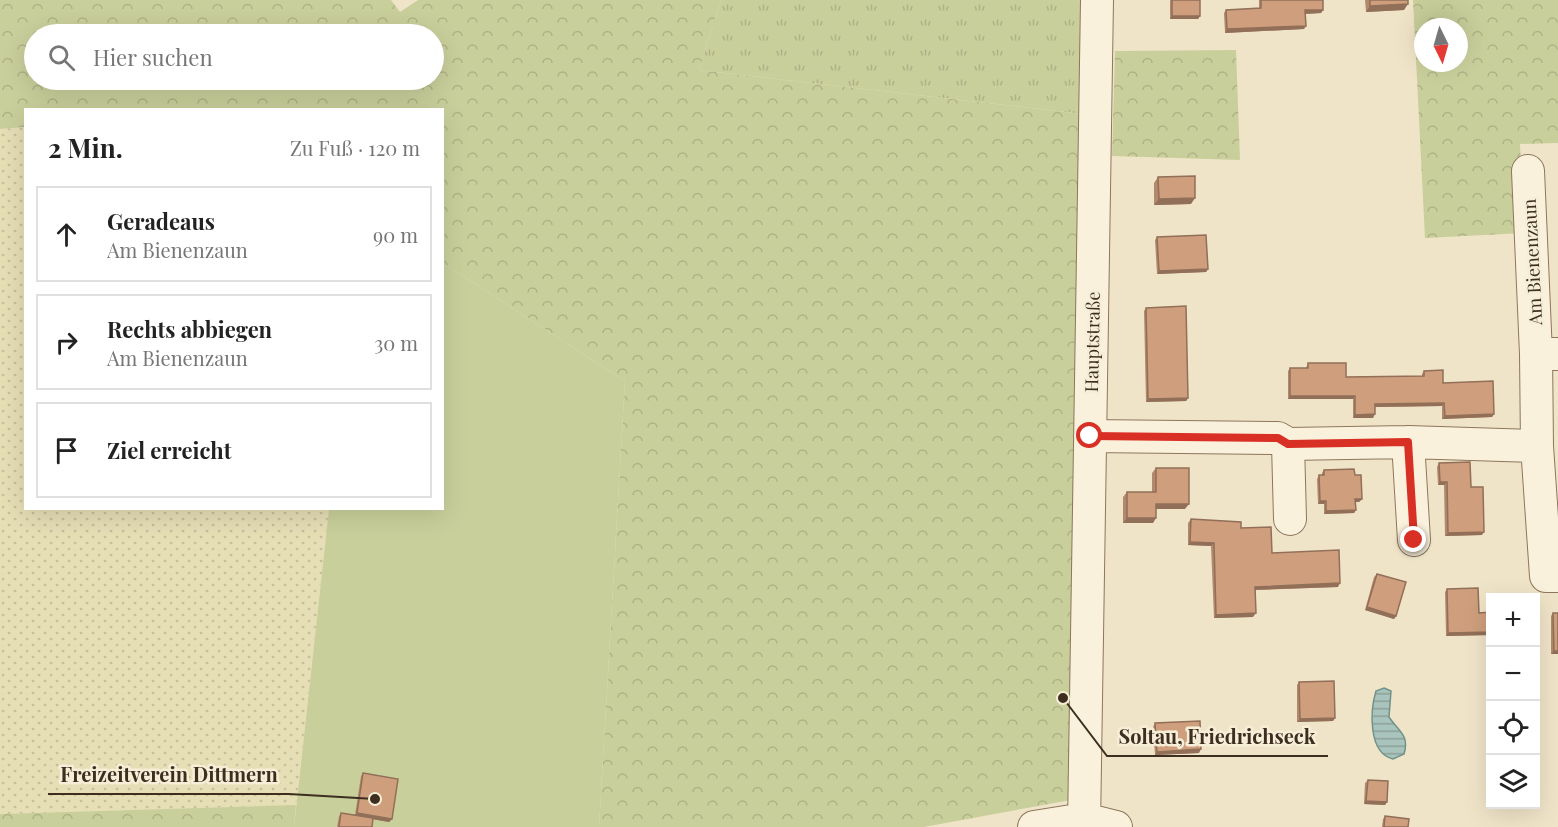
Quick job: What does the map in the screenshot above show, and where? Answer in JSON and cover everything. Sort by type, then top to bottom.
[{"type":"street","name":"Hauptstraße","points":[[1084,823],[1096,0]]},
{"type":"street","name":"Am Bienenzaun","points":[[1528,171],[1547,354],[1537,447],[1546,576],[1558,576]]},
{"type":"street","points":[[1090,436],[1278,438],[1288,444],[1408,442],[1537,447]]},
{"type":"street","points":[[1408,442],[1414,540]]},
{"type":"street","points":[[1288,444],[1290,519]]},
{"type":"street","points":[[1034,827],[1084,823],[1116,827]]},
{"type":"shaded area","points":[[24,127],[24,510],[329,510],[296,805],[0,814],[0,129]]},
{"type":"green space","points":[[0,0],[391,0],[400,12],[418,0],[721,0],[699,70],[1083,114],[1071,800],[924,827],[599,827],[625,381],[444,264],[444,108],[24,108],[24,127],[0,129]]},
{"type":"green space","points":[[721,0],[1085,0],[1083,114],[699,70]]},
{"type":"green space","points":[[1413,0],[1558,0],[1558,143],[1520,144],[1524,233],[1425,238],[1417,72],[1468,72],[1468,18],[1414,18],[1414,20]]},
{"type":"green space","points":[[1236,50],[1240,160],[1112,156],[1115,51]]},
{"type":"green space","points":[[444,264],[625,381],[599,827],[294,827],[329,510],[444,510]]},
{"type":"green space","points":[[296,805],[294,827],[0,827],[0,814]]},
{"type":"water","points":[[1384,688],[1391,691],[1389,717],[1405,742],[1404,754],[1393,759],[1379,749],[1373,730],[1376,691]]},
{"type":"building","points":[[1172,0],[1200,0],[1200,16],[1172,16]]},
{"type":"building","points":[[1261,0],[1323,0],[1323,10],[1305,10],[1306,26],[1227,29],[1226,10],[1261,8]]},
{"type":"building","points":[[1370,0],[1408,0],[1408,4],[1370,6]]},
{"type":"building","points":[[1195,176],[1195,198],[1159,199],[1158,177]]},
{"type":"building","points":[[1206,235],[1208,269],[1159,271],[1157,237]]},
{"type":"building","points":[[1186,306],[1188,398],[1148,399],[1146,308]]},
{"type":"building","points":[[1308,363],[1346,363],[1346,377],[1424,376],[1424,371],[1443,370],[1443,383],[1493,381],[1494,414],[1445,416],[1444,403],[1375,404],[1375,414],[1355,415],[1355,396],[1290,396],[1290,368],[1308,368]]},
{"type":"building","points":[[1470,462],[1471,487],[1483,487],[1484,532],[1448,533],[1447,482],[1440,482],[1439,463]]},
{"type":"building","points":[[1156,468],[1189,468],[1189,504],[1156,504],[1156,518],[1127,518],[1127,492],[1156,492]]},
{"type":"building","points":[[1354,469],[1355,475],[1361,475],[1362,499],[1355,499],[1356,510],[1326,511],[1326,501],[1320,501],[1319,475],[1324,475],[1324,470]]},
{"type":"building","points":[[1191,519],[1241,522],[1241,528],[1271,527],[1272,553],[1339,550],[1340,583],[1255,587],[1256,613],[1216,615],[1214,543],[1190,542]]},
{"type":"building","points":[[1377,574],[1406,582],[1396,616],[1367,607]]},
{"type":"building","points":[[1478,588],[1479,613],[1486,612],[1486,632],[1448,633],[1447,589]]},
{"type":"building","points":[[1553,613],[1558,613],[1558,651],[1554,651]]},
{"type":"building","points":[[1334,681],[1335,718],[1300,719],[1299,682]]},
{"type":"building","points":[[1200,721],[1201,749],[1157,752],[1155,723]]},
{"type":"building","points":[[363,773],[398,779],[392,819],[357,813]]},
{"type":"building","points":[[1368,780],[1388,781],[1387,802],[1366,801]]},
{"type":"building","points":[[341,813],[373,818],[372,827],[339,827]]},
{"type":"building","points":[[1385,816],[1409,819],[1408,827],[1384,827]]},
{"type":"place","name":"Soltau, Friedrichseck","points":[[1063,698]]},
{"type":"place","name":"Freizeitverein Dittmern","points":[[375,799]]},
{"type":"route","points":[[1090,436],[1278,438],[1288,444],[1408,442],[1414,540]]}]
